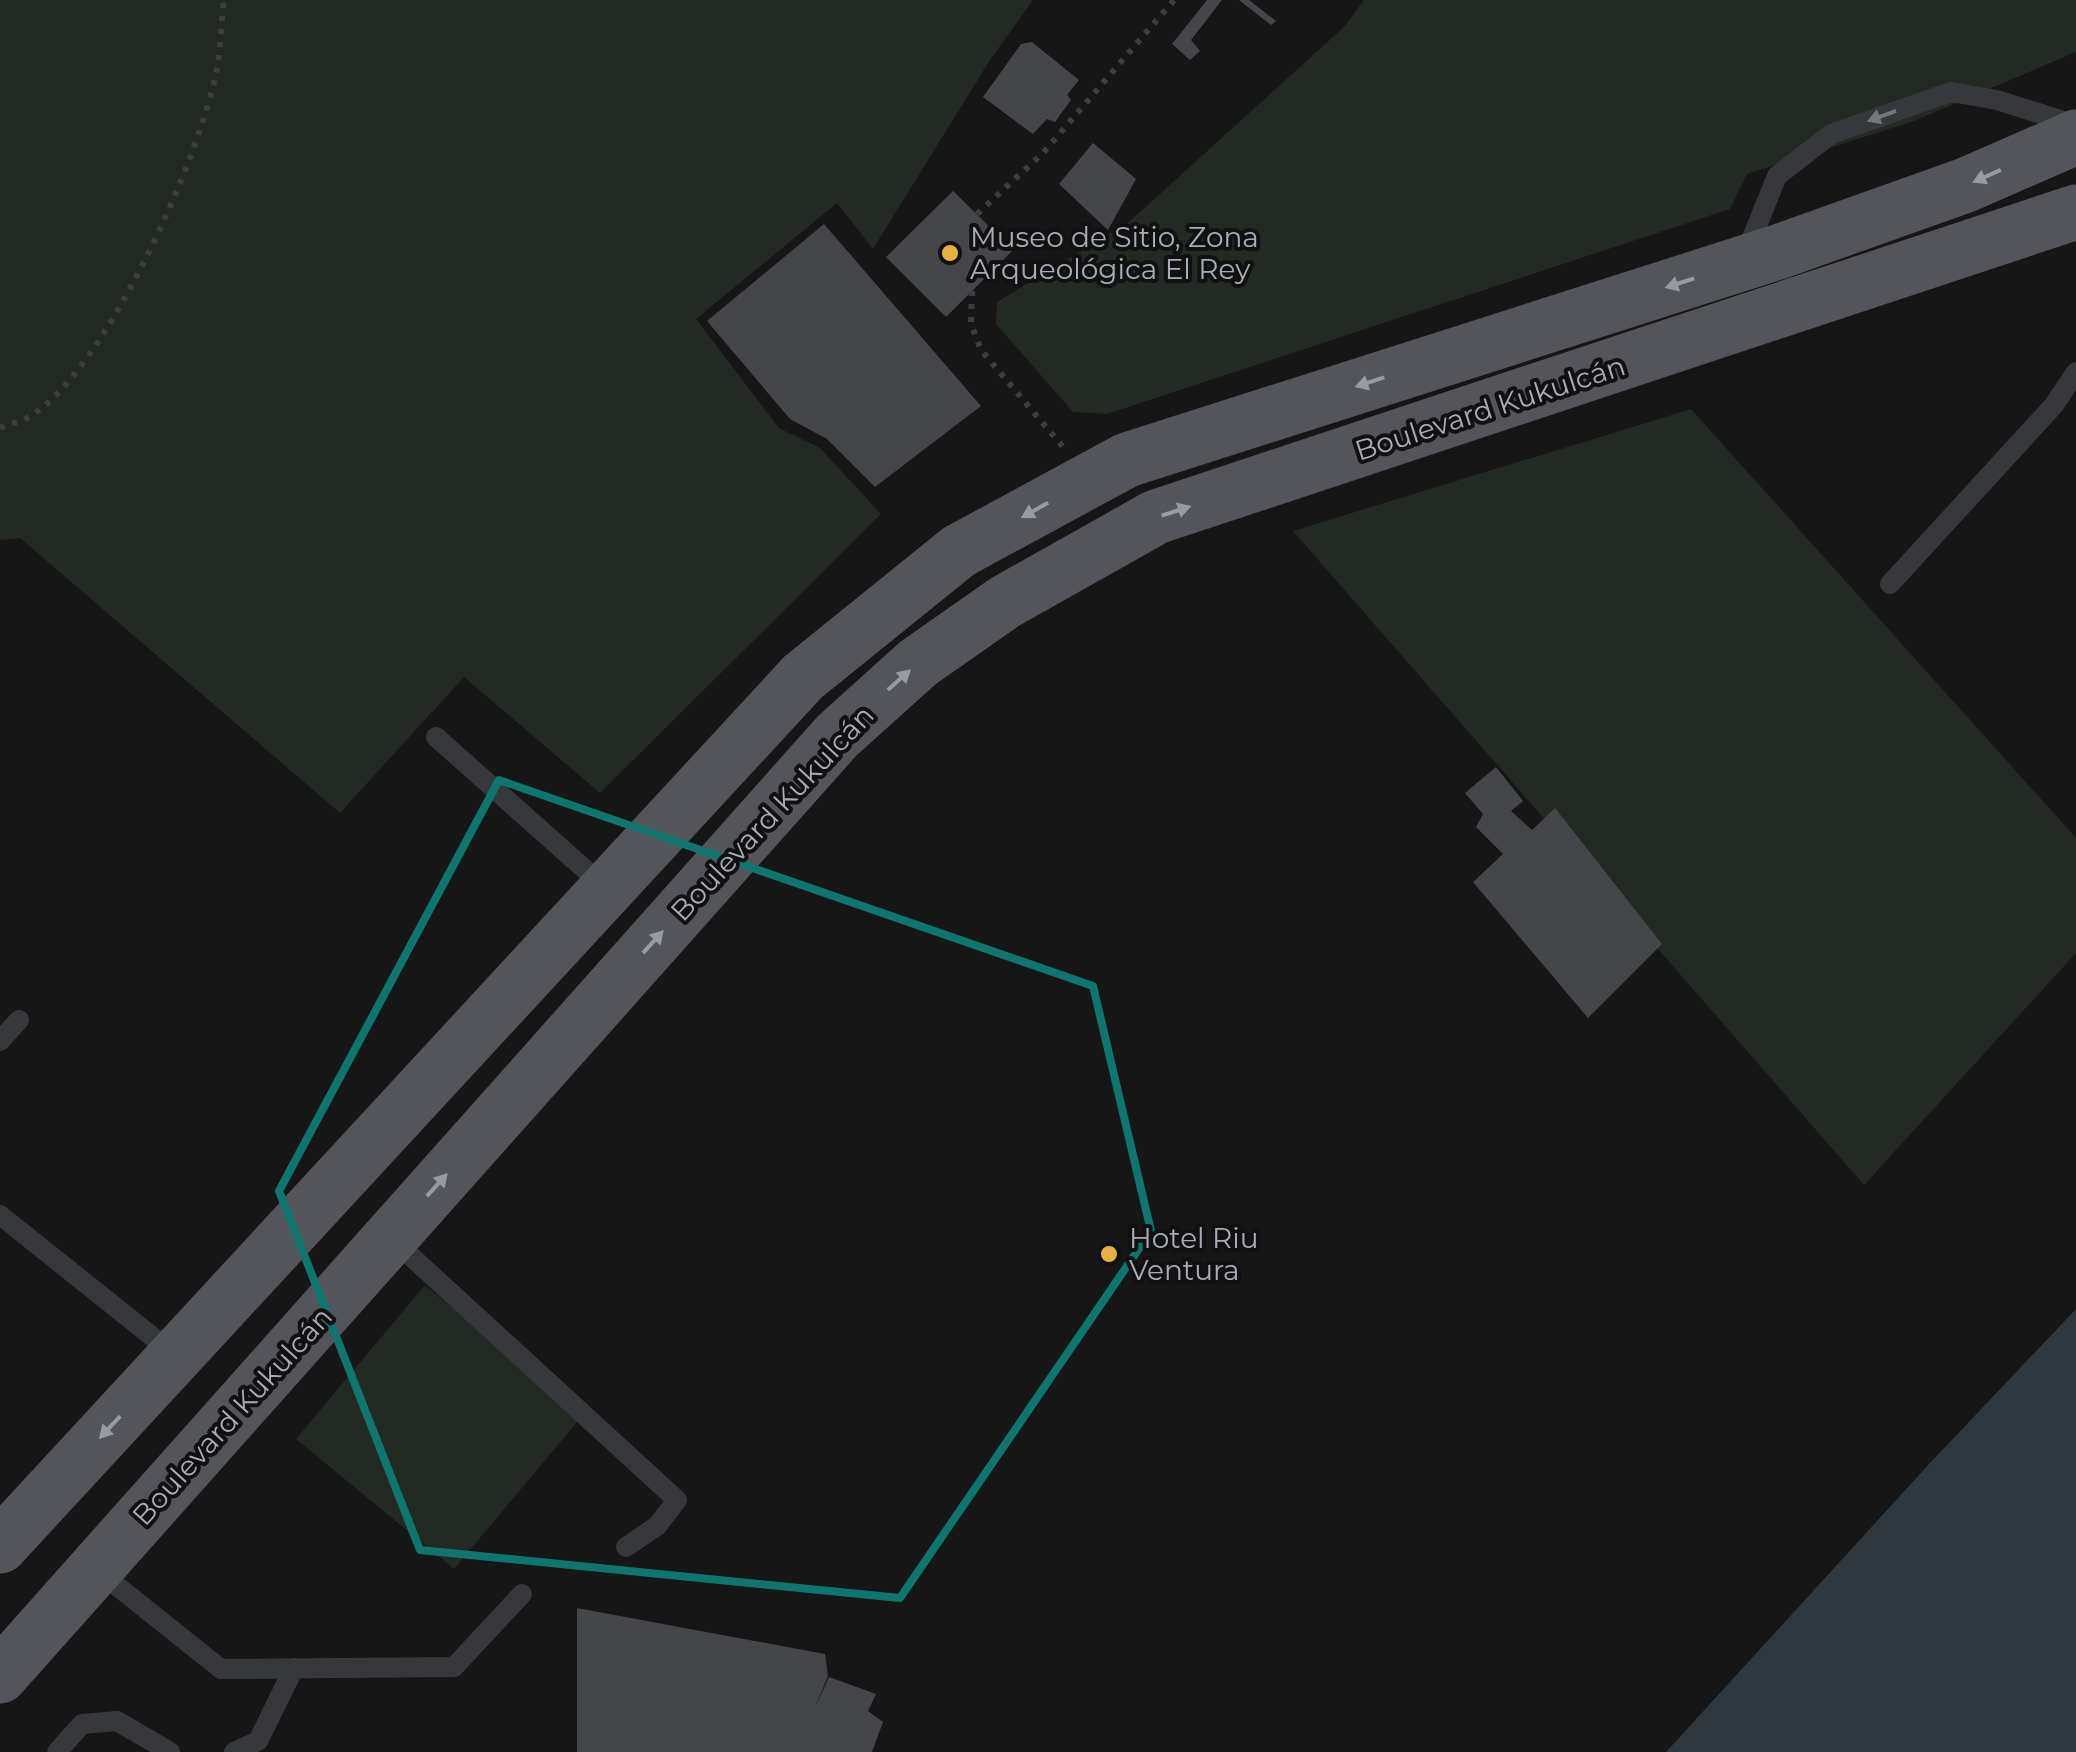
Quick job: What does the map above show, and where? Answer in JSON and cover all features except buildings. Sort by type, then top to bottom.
[{"type":"main road","points":[[0,1546],[804,677],[959,551],[1127,460],[1742,264],[1966,185],[2076,137]]},
{"type":"main road","name":"Boulevard Kukulcán","points":[[0,1676],[837,736],[918,663],[1005,602],[1156,517],[2076,212]]},
{"type":"lane","points":[[1742,264],[1778,176],[1831,134],[1951,92],[1997,100],[2076,125]]},
{"type":"lane","points":[[1890,584],[2054,405],[2076,372]]},
{"type":"lane","points":[[436,737],[607,890]]},
{"type":"lane","points":[[0,1040],[19,1020]]},
{"type":"lane","points":[[0,1214],[176,1356]]},
{"type":"lane","points":[[390,1238],[677,1500],[658,1526],[626,1547]]},
{"type":"lane","points":[[96,1568],[221,1669],[454,1667],[522,1594]]},
{"type":"lane","points":[[234,1752],[258,1741],[294,1668]]},
{"type":"lane","points":[[57,1752],[82,1724],[117,1721],[170,1752]]},
{"type":"path","points":[[0,428],[30,416],[68,382],[102,338],[139,269],[188,166],[216,70],[224,0]]},
{"type":"path","points":[[977,214],[1043,153],[1174,0]]},
{"type":"path","points":[[972,291],[971,324],[980,350],[1068,452]]},
{"type":"highlighted area","points":[[499,780],[1093,986],[1151,1231],[900,1598],[420,1550],[279,1191]]},
{"type":"shaded area","points":[[0,0],[1033,0],[990,60],[873,249],[837,203],[696,319],[779,428],[820,448],[881,514],[600,793],[464,677],[340,813],[20,538],[0,540]]},
{"type":"shaded area","points":[[1364,0],[2076,0],[2076,52],[1914,121],[1747,174],[1730,209],[1107,414],[1073,412],[996,324],[997,302],[1129,222],[1344,27]]},
{"type":"shaded area","points":[[1691,409],[2076,838],[2076,953],[1864,1185],[1293,531]]},
{"type":"shaded area","points":[[425,1285],[582,1416],[454,1569],[296,1439]]},
{"type":"shaded area","points":[[2076,1309],[2076,1752],[1666,1752],[1930,1463]]},
{"type":"place","name":"Museo de Sitio, Zona Arqueológica El Rey","points":[[950,253]]},
{"type":"place","name":"Hotel Riu Ventura","points":[[1109,1254]]}]
